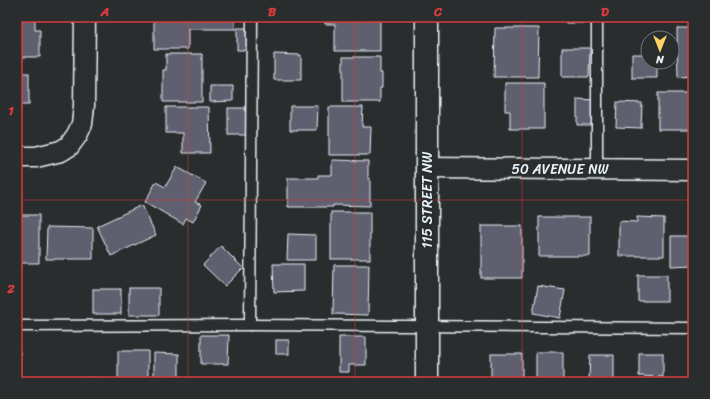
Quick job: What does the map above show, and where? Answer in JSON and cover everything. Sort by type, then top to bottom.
[{"type":"street","points":[[17,157],[36,157],[61,151],[69,146],[77,135],[82,124],[84,106],[84,17]]},
{"type":"street","name":"115 STREET NW","points":[[427,17],[427,382]]},
{"type":"street","name":"50 AVENUE NW","points":[[427,168],[693,170]]},
{"type":"lane","points":[[250,325],[252,17]]},
{"type":"lane","points":[[597,17],[597,169]]},
{"type":"lane","points":[[17,326],[250,325],[693,328]]},
{"type":"building","points":[[17,17],[35,17],[35,30],[40,30],[40,57],[17,57]]},
{"type":"building","points":[[154,17],[235,17],[235,29],[188,29],[188,49],[154,49]]},
{"type":"building","points":[[325,17],[380,19],[380,51],[335,51],[335,24],[325,24]]},
{"type":"building","points":[[533,17],[533,18],[496,18]]},
{"type":"building","points":[[566,17],[595,17],[595,23],[566,23]]},
{"type":"building","points":[[681,17],[693,17],[693,19],[681,19]]},
{"type":"building","points":[[237,28],[249,28],[250,50],[237,50]]},
{"type":"building","points":[[495,28],[539,28],[538,77],[494,77]]},
{"type":"building","points":[[677,28],[693,28],[693,76],[678,77],[678,70],[680,70],[680,30],[677,30]]},
{"type":"building","points":[[562,48],[590,48],[589,77],[562,77]]},
{"type":"building","points":[[166,54],[202,54],[202,102],[163,102],[163,70],[166,70]]},
{"type":"building","points":[[274,54],[301,55],[301,80],[274,80]]},
{"type":"building","points":[[632,54],[640,54],[640,70],[657,70],[657,78],[632,78]]},
{"type":"building","points":[[343,57],[380,57],[382,88],[380,88],[380,102],[343,102]]},
{"type":"building","points":[[17,73],[29,73],[29,105],[17,105]]},
{"type":"building","points":[[505,83],[544,83],[544,129],[510,129],[510,111],[505,111]]},
{"type":"building","points":[[210,86],[233,86],[233,101],[210,102]]},
{"type":"building","points":[[658,93],[693,93],[693,129],[658,129]]},
{"type":"building","points":[[577,99],[595,100],[595,125],[577,125]]},
{"type":"building","points":[[617,102],[642,103],[641,128],[616,127]]},
{"type":"building","points":[[290,106],[318,106],[317,130],[290,130]]},
{"type":"building","points":[[166,107],[209,107],[210,153],[183,153],[183,133],[166,133]]},
{"type":"building","points":[[329,107],[363,107],[362,127],[371,127],[370,155],[329,155]]},
{"type":"building","points":[[228,108],[251,108],[251,135],[228,135]]},
{"type":"building","points":[[332,160],[368,161],[368,178],[370,178],[370,206],[333,205],[333,207],[288,207],[288,178],[318,178],[318,175],[332,175]]},
{"type":"building","points":[[177,167],[206,183],[195,202],[202,205],[193,222],[186,218],[183,224],[145,202],[156,182],[165,187]]},
{"type":"building","points":[[142,205],[156,235],[111,256],[97,226]]},
{"type":"building","points":[[331,212],[370,212],[370,259],[331,259]]},
{"type":"building","points":[[17,215],[39,215],[39,263],[20,263],[20,246],[17,246]]},
{"type":"building","points":[[539,217],[590,217],[590,256],[539,256]]},
{"type":"building","points":[[637,217],[664,218],[664,256],[619,256],[619,221],[637,222]]},
{"type":"building","points":[[481,226],[522,226],[522,278],[481,278]]},
{"type":"building","points":[[47,227],[93,228],[93,259],[46,259]]},
{"type":"building","points":[[689,228],[693,228],[693,265],[671,266],[671,236],[689,236]]},
{"type":"building","points":[[288,234],[316,235],[316,260],[287,260]]},
{"type":"building","points":[[221,246],[243,268],[225,286],[203,265]]},
{"type":"building","points":[[273,264],[304,264],[304,291],[274,292]]},
{"type":"building","points":[[334,265],[369,265],[368,315],[333,314]]},
{"type":"building","points":[[638,275],[667,275],[667,301],[638,301]]},
{"type":"building","points":[[538,286],[565,290],[560,318],[533,313]]},
{"type":"building","points":[[129,288],[159,288],[159,315],[129,315]]},
{"type":"building","points":[[93,289],[121,289],[121,314],[93,314]]},
{"type":"building","points":[[201,335],[229,335],[228,364],[201,364]]},
{"type":"building","points":[[339,337],[366,337],[366,365],[349,365],[349,372],[339,372]]},
{"type":"building","points":[[276,340],[289,340],[289,354],[276,354]]},
{"type":"building","points":[[118,351],[148,351],[148,381],[118,381]]},
{"type":"building","points":[[17,352],[20,352],[20,377],[17,377]]},
{"type":"building","points":[[536,352],[563,352],[563,381],[536,380]]},
{"type":"building","points":[[154,353],[179,354],[179,380],[154,379]]},
{"type":"building","points":[[639,353],[663,353],[663,377],[639,376]]},
{"type":"building","points":[[491,354],[522,354],[522,382],[491,382]]},
{"type":"building","points":[[590,355],[614,355],[614,381],[589,380]]},
{"type":"building","points":[[79,378],[97,378],[96,382],[79,382]]},
{"type":"building","points":[[342,380],[388,380],[388,382],[342,382]]}]
